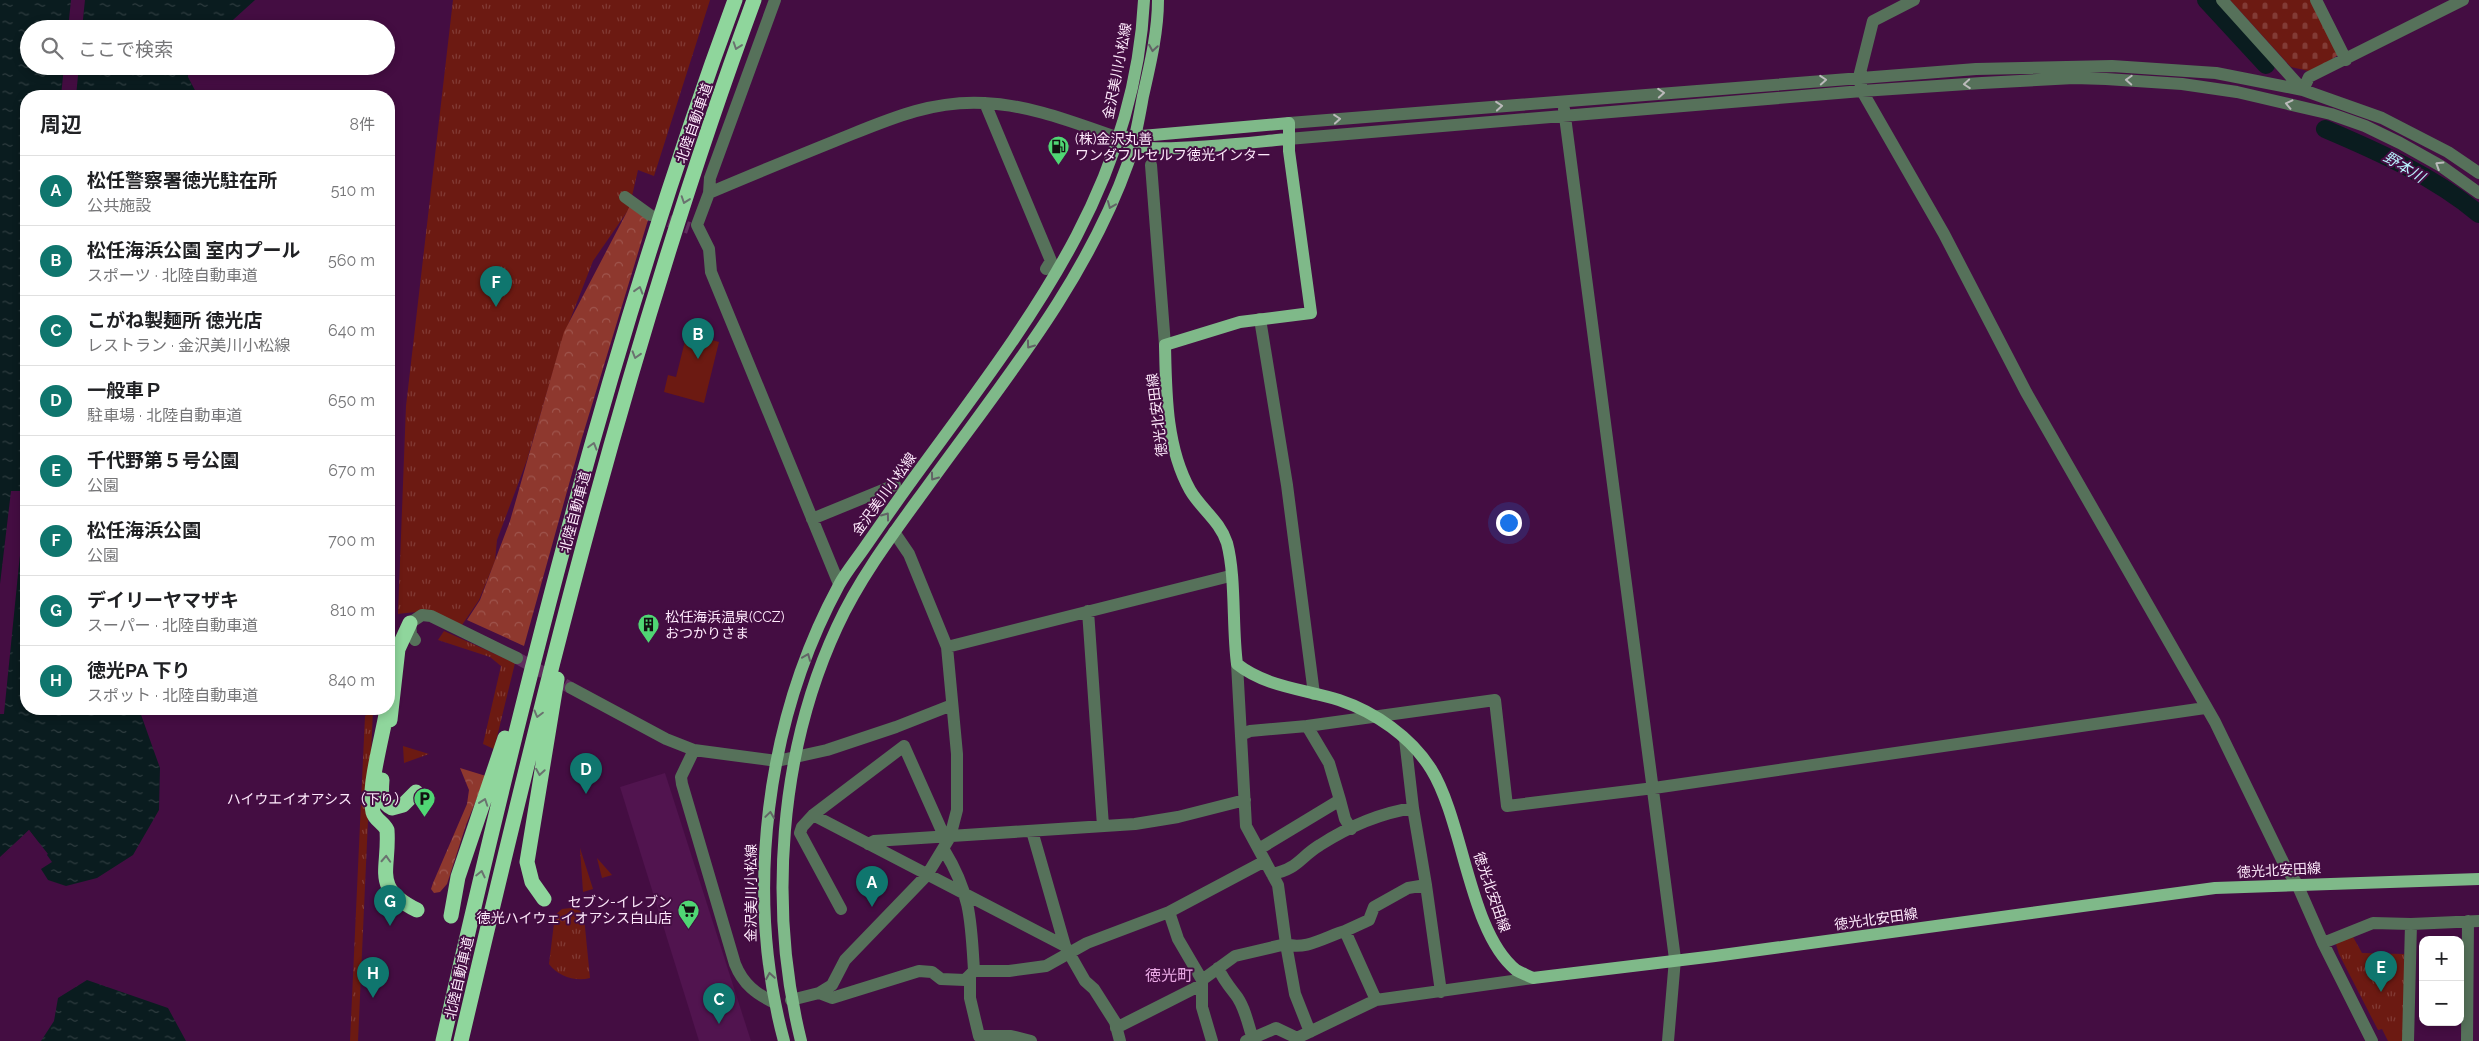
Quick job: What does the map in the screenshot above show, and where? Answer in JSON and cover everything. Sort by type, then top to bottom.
[{"type":"highway","name":"北陸自動車道","points":[[444,1041],[519,719],[574,513],[620,351],[665,204],[735,0]]},
{"type":"highway","name":"北陸自動車道","points":[[461,1041],[536,723],[590,518],[635,359],[681,209],[754,0]]},
{"type":"highway","points":[[451,916],[458,876],[508,730],[563,540],[574,513]]},
{"type":"highway","points":[[544,898],[532,882],[527,862],[558,670],[590,518]]},
{"type":"highway","points":[[395,647],[402,632],[410,623]]},
{"type":"highway","points":[[395,676],[398,650],[410,623]]},
{"type":"highway","points":[[386,715],[374,782],[372,809],[377,819],[387,830],[385,881],[395,897],[417,910]]},
{"type":"highway","points":[[390,715],[381,796],[388,806],[398,807],[416,792]]},
{"type":"main road","name":"金沢美川小松線","points":[[784,1041],[775,1003],[766,948],[764,866],[777,761],[796,685],[839,584],[1000,361],[1060,270],[1090,210],[1119,138],[1139,48],[1144,0]]},
{"type":"main road","points":[[801,1041],[791,1000],[784,954],[782,855],[794,758],[818,675],[837,626],[894,532],[1046,322],[1084,260],[1105,220],[1133,141],[1152,53],[1158,0]]},
{"type":"main road","points":[[1133,141],[1289,123],[1288,139],[1311,313],[1240,322],[1165,345]]},
{"type":"main road","points":[[1119,138],[1160,149],[1288,139]]},
{"type":"main road","name":"徳光北安田線","points":[[1165,345],[1170,425],[1179,470],[1192,493],[1220,527],[1226,543],[1237,664],[1248,673],[1261,679],[1340,700],[1374,715],[1405,739],[1423,758],[1438,782],[1493,942],[1517,971],[1533,978],[1675,959],[1724,955],[2215,888],[2479,879]]},
{"type":"street","points":[[775,0],[710,178],[709,193],[697,225],[711,258],[710,272],[839,584]]},
{"type":"street","points":[[1914,0],[1873,21],[1859,77],[1862,91],[1944,234],[2026,392],[2215,722],[2286,868],[2297,884],[2323,943],[2372,1041]]},
{"type":"street","points":[[2222,0],[2303,90]]},
{"type":"street","points":[[2316,0],[2346,60]]},
{"type":"street","points":[[2303,90],[2310,78],[2463,0]]},
{"type":"street","points":[[1289,123],[1859,77],[1976,69],[2112,66],[2216,73],[2303,90],[2382,118],[2448,152],[2479,173]]},
{"type":"street","points":[[1288,139],[1862,91],[2074,78],[2182,84],[2237,92],[2332,114],[2365,126],[2441,166],[2479,193]]},
{"type":"street","points":[[1564,100],[1675,959],[1668,1041]]},
{"type":"street","points":[[709,193],[896,116],[945,104],[985,103],[1042,112],[1119,138]]},
{"type":"street","points":[[985,103],[1051,260],[1046,269]]},
{"type":"street","points":[[1151,165],[1165,345]]},
{"type":"street","points":[[625,198],[650,215]]},
{"type":"street","points":[[689,228],[705,260],[711,258]]},
{"type":"street","points":[[1260,319],[1287,485],[1314,694]]},
{"type":"street","points":[[812,519],[895,485]]},
{"type":"street","points":[[791,1000],[819,993],[832,985],[845,960],[927,874],[946,842],[957,810],[957,754],[947,647],[909,554],[894,532]]},
{"type":"street","points":[[947,647],[1230,576]]},
{"type":"street","points":[[1088,612],[1103,826]]},
{"type":"street","points":[[416,640],[411,634],[410,623],[422,615],[431,616],[517,658]]},
{"type":"street","points":[[1237,664],[1246,826],[1266,861],[1280,897],[1295,994],[1310,1032]]},
{"type":"street","points":[[571,688],[666,739],[694,750],[777,761],[827,750],[896,727],[952,705]]},
{"type":"street","points":[[1241,735],[1250,732],[1495,700],[1507,806],[1654,788],[2206,708]]},
{"type":"street","points":[[1307,726],[1330,763],[1345,819],[1351,829]]},
{"type":"street","points":[[896,727],[946,842],[966,896],[972,974],[970,998],[979,1036],[1011,1036],[1031,1041]]},
{"type":"street","points":[[1405,739],[1413,808],[1441,992]]},
{"type":"street","points":[[841,909],[800,833],[802,827],[813,815],[904,746]]},
{"type":"street","points":[[694,750],[681,777],[682,784],[735,964],[741,979],[758,996],[775,1003]]},
{"type":"street","points":[[868,844],[874,841],[946,842],[1032,831],[1103,826],[1178,817],[1245,800]]},
{"type":"street","points":[[1259,849],[1340,800]]},
{"type":"street","points":[[1272,874],[1300,864],[1304,856],[1321,844],[1351,829],[1388,812],[1413,808]]},
{"type":"street","points":[[813,815],[1067,950]]},
{"type":"street","points":[[1032,831],[1067,950],[1085,980],[1094,989],[1116,1028],[1120,1041]]},
{"type":"street","points":[[819,993],[832,998],[919,970],[932,972],[941,979],[965,980],[972,974],[1046,966],[1067,950],[1168,912],[1266,861]]},
{"type":"street","points":[[1116,1028],[1201,982],[1235,956],[1286,944],[1291,946],[1315,943],[1327,936],[1345,931],[1369,920],[1374,907],[1408,888],[1426,885]]},
{"type":"street","points":[[1168,912],[1178,939],[1201,982],[1202,1007],[1212,1041]]},
{"type":"street","points":[[2323,943],[2373,923],[2410,924],[2473,921],[2467,1041]]},
{"type":"street","points":[[2408,1041],[2410,924]]},
{"type":"street","points":[[1345,931],[1376,1000]]},
{"type":"street","points":[[1218,968],[1228,989],[1235,994],[1243,1008],[1249,1040],[1276,1028],[1297,1038],[1376,1000],[1533,978]]},
{"type":"shaded area","points":[[665,773],[751,1041],[699,1041],[620,787]]},
{"type":"green space","points":[[453,0],[710,0],[654,176],[638,170],[629,209],[593,261],[563,338],[527,460],[497,540],[495,561],[479,600],[462,625],[446,617],[431,613],[398,614],[406,406]]},
{"type":"green space","points":[[2230,0],[2311,0],[2338,55],[2313,72],[2291,67]]},
{"type":"green space","points":[[630,206],[648,220],[581,441],[524,646],[467,620],[480,600],[510,521],[564,332]]},
{"type":"green space","points":[[687,333],[719,342],[704,403],[664,392],[668,375],[676,377]]},
{"type":"green space","points":[[444,631],[515,663],[494,749],[483,744],[501,666],[490,657],[438,640]]},
{"type":"green space","points":[[373,715],[358,1041],[350,1041],[365,716]]},
{"type":"green space","points":[[403,746],[429,754],[404,763]]},
{"type":"green space","points":[[460,768],[486,776],[466,825],[447,884],[440,892],[434,893],[431,889],[433,883],[467,804],[469,790]]},
{"type":"green space","points":[[580,848],[593,889],[583,892]]},
{"type":"green space","points":[[597,858],[612,875],[602,878]]},
{"type":"green space","points":[[571,908],[581,911],[584,917],[590,978],[567,977],[557,972],[549,964],[555,915],[562,909]]},
{"type":"green space","points":[[2352,935],[2362,953],[2404,954],[2405,1041],[2388,1041],[2382,1029],[2378,1030],[2339,954],[2335,941]]},
{"type":"water","points":[[0,0],[255,0],[233,20],[20,20],[20,75],[188,75],[195,90],[20,90],[20,715],[141,715],[160,768],[159,810],[133,855],[97,878],[66,886],[48,880],[41,869],[52,862],[29,830],[0,857]]},
{"type":"water","points":[[87,980],[168,1008],[186,1041],[41,1041],[54,1021],[58,998]]},
{"type":"pier","points":[[71,0],[85,0],[83,20],[69,20]]},
{"type":"pier","points":[[63,75],[78,75],[77,90],[62,90]]},
{"type":"pier","points":[[11,491],[20,491],[20,555],[4,714],[0,714],[0,584]]},
{"type":"pier","points":[[29,830],[48,854],[45,856],[29,834],[0,860]]},
{"type":"waterway","name":"野本川","points":[[2206,0],[2266,65]]},
{"type":"waterway","name":"野本川","points":[[2325,129],[2424,176],[2479,214]]},
{"type":"tunnel","points":[[652,215],[689,228]]},
{"type":"tunnel","points":[[517,658],[571,688]]},
{"type":"place","name":"(株)金沢丸善 ワンダフルセルフ徳光インター","points":[[1059,166]]},
{"type":"place","name":"松任海浜公園","points":[[496,307]]},
{"type":"place","name":"松任海浜公園 室内プール","points":[[698,359]]},
{"type":"place","name":"松任海浜温泉(CCZ) おつかりさま","points":[[649,644]]},
{"type":"place","name":"一般車Ｐ","points":[[586,794]]},
{"type":"place","name":"ハイウエイオアシス（下り）","points":[[424,818]]},
{"type":"place","name":"松任警察署徳光駐在所","points":[[872,907]]},
{"type":"place","name":"デイリーヤマザキ","points":[[390,926]]},
{"type":"place","name":"セブン-イレブン 徳光ハイウェイオアシス白山店","points":[[688,929]]},
{"type":"place","name":"千代野第５号公園","points":[[2381,992]]},
{"type":"place","name":"徳光PA 下り","points":[[373,998]]},
{"type":"place","name":"こがね製麺所 徳光店","points":[[719,1024]]},
{"type":"district","name":"徳光町","points":[[1169,975]]}]
